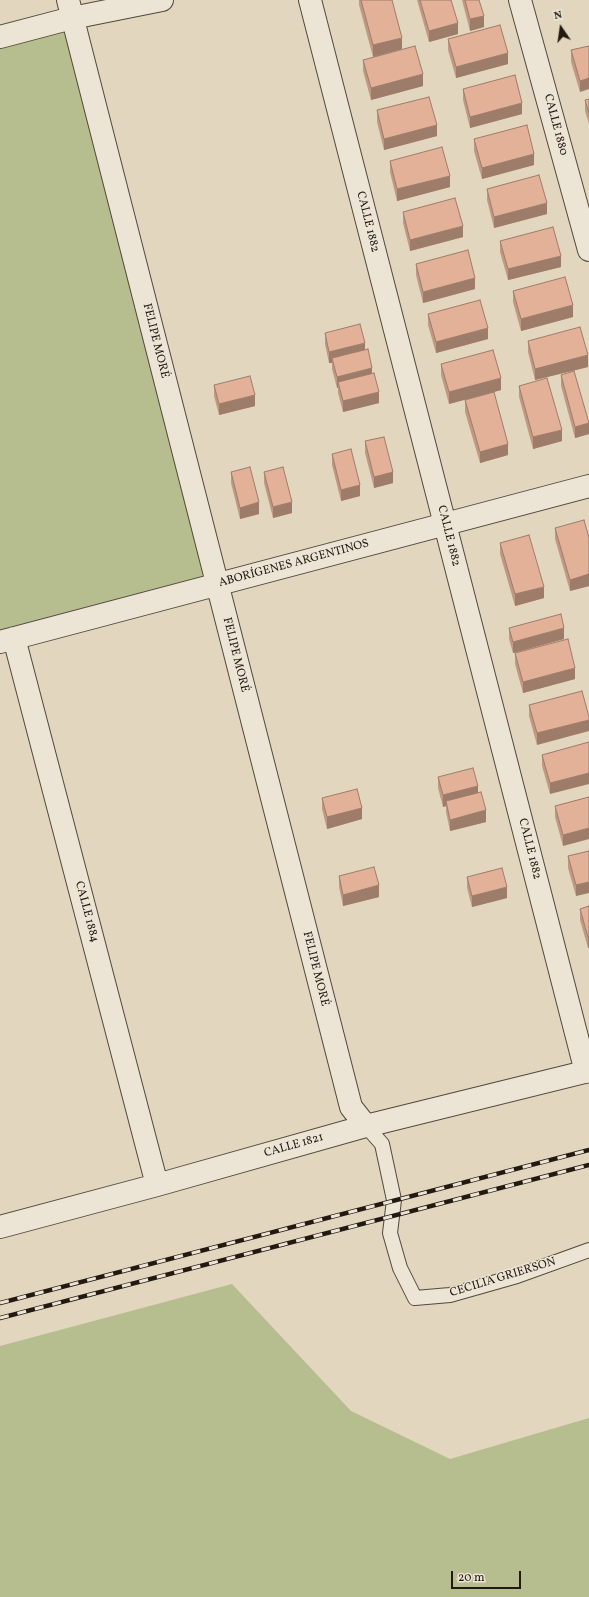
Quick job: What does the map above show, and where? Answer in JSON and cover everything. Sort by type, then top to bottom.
[{"type":"street","points":[[0,37],[70,9],[162,0]]},
{"type":"street","name":"CALLE 1882","points":[[310,0],[588,1071]]},
{"type":"street","name":"CALLE 1880","points":[[520,0],[589,250]]},
{"type":"street","name":"FELIPE MORÉ","points":[[70,9],[351,1107],[366,1126]]},
{"type":"street","name":"ABORÍGENES ARGENTINOS","points":[[7,640],[589,486]]},
{"type":"street","name":"CALLE 1884","points":[[7,640],[157,1185]]},
{"type":"street","name":"CALLE 1821","points":[[0,1226],[157,1185],[366,1126],[588,1071]]},
{"type":"lane","name":"FELIPE MORÉ","points":[[366,1126],[382,1144],[394,1200],[390,1234],[400,1268],[415,1298]]},
{"type":"lane","name":"CECILIA GRIERSON","points":[[415,1298],[450,1295],[517,1276],[589,1250]]},
{"type":"green space","points":[[72,18],[217,584],[0,642],[0,37]]},
{"type":"green space","points":[[232,1284],[351,1411],[450,1459],[589,1418],[589,1597],[0,1597],[0,1346]]},
{"type":"building","points":[[361,0],[392,0],[402,38],[373,45]]},
{"type":"building","points":[[420,0],[451,0],[458,23],[429,31]]},
{"type":"building","points":[[465,0],[479,0],[484,16],[470,19]]},
{"type":"building","points":[[500,25],[508,53],[456,67],[448,39]]},
{"type":"building","points":[[415,46],[423,74],[371,88],[363,60]]},
{"type":"building","points":[[589,46],[589,78],[580,81],[571,50]]},
{"type":"building","points":[[515,75],[522,103],[470,117],[463,89]]},
{"type":"building","points":[[429,97],[437,125],[384,139],[377,110]]},
{"type":"building","points":[[589,99],[589,113],[585,100]]},
{"type":"building","points":[[527,125],[534,154],[482,168],[474,139]]},
{"type":"building","points":[[442,147],[450,176],[397,189],[390,161]]},
{"type":"building","points":[[539,175],[547,203],[494,217],[487,189]]},
{"type":"building","points":[[455,198],[463,226],[410,240],[403,212]]},
{"type":"building","points":[[553,227],[561,256],[508,269],[500,241]]},
{"type":"building","points":[[468,250],[475,278],[423,292],[416,264]]},
{"type":"building","points":[[565,277],[573,305],[521,319],[513,291]]},
{"type":"building","points":[[480,300],[488,328],[436,342],[428,314]]},
{"type":"building","points":[[360,324],[365,343],[329,352],[325,333]]},
{"type":"building","points":[[580,327],[588,355],[535,369],[528,341]]},
{"type":"building","points":[[368,349],[372,368],[337,377],[332,358]]},
{"type":"building","points":[[493,350],[501,378],[449,392],[441,364]]},
{"type":"building","points":[[574,371],[589,423],[575,427],[561,375]]},
{"type":"building","points":[[374,373],[379,392],[343,401],[338,382]]},
{"type":"building","points":[[250,376],[255,395],[219,404],[214,385]]},
{"type":"building","points":[[547,378],[562,430],[533,437],[519,386]]},
{"type":"building","points":[[494,392],[508,444],[480,452],[465,400]]},
{"type":"building","points":[[384,437],[393,472],[374,477],[365,441]]},
{"type":"building","points":[[351,449],[360,485],[341,490],[332,454]]},
{"type":"building","points":[[250,467],[259,502],[240,508],[231,472]]},
{"type":"building","points":[[283,467],[292,502],[273,507],[264,472]]},
{"type":"building","points":[[584,520],[589,538],[589,574],[570,580],[555,528]]},
{"type":"building","points":[[529,535],[544,587],[515,594],[500,543]]},
{"type":"building","points":[[561,614],[564,628],[513,642],[509,628]]},
{"type":"building","points":[[568,639],[575,668],[523,682],[515,653]]},
{"type":"building","points":[[582,691],[589,720],[537,733],[529,705]]},
{"type":"building","points":[[589,742],[589,773],[550,783],[542,755]]},
{"type":"building","points":[[473,768],[478,786],[443,795],[438,777]]},
{"type":"building","points":[[357,789],[362,808],[327,817],[322,798]]},
{"type":"building","points":[[481,792],[486,810],[450,820],[446,801]]},
{"type":"building","points":[[589,797],[589,828],[563,835],[555,806]]},
{"type":"building","points":[[589,851],[589,882],[576,885],[568,856]]},
{"type":"building","points":[[374,867],[379,885],[343,895],[339,876]]},
{"type":"building","points":[[502,868],[507,887],[472,896],[467,877]]},
{"type":"building","points":[[589,906],[589,937],[588,937],[580,909]]},
{"type":"railway","points":[[0,1303],[589,1150]]},
{"type":"railway","points":[[0,1318],[589,1165]]}]
